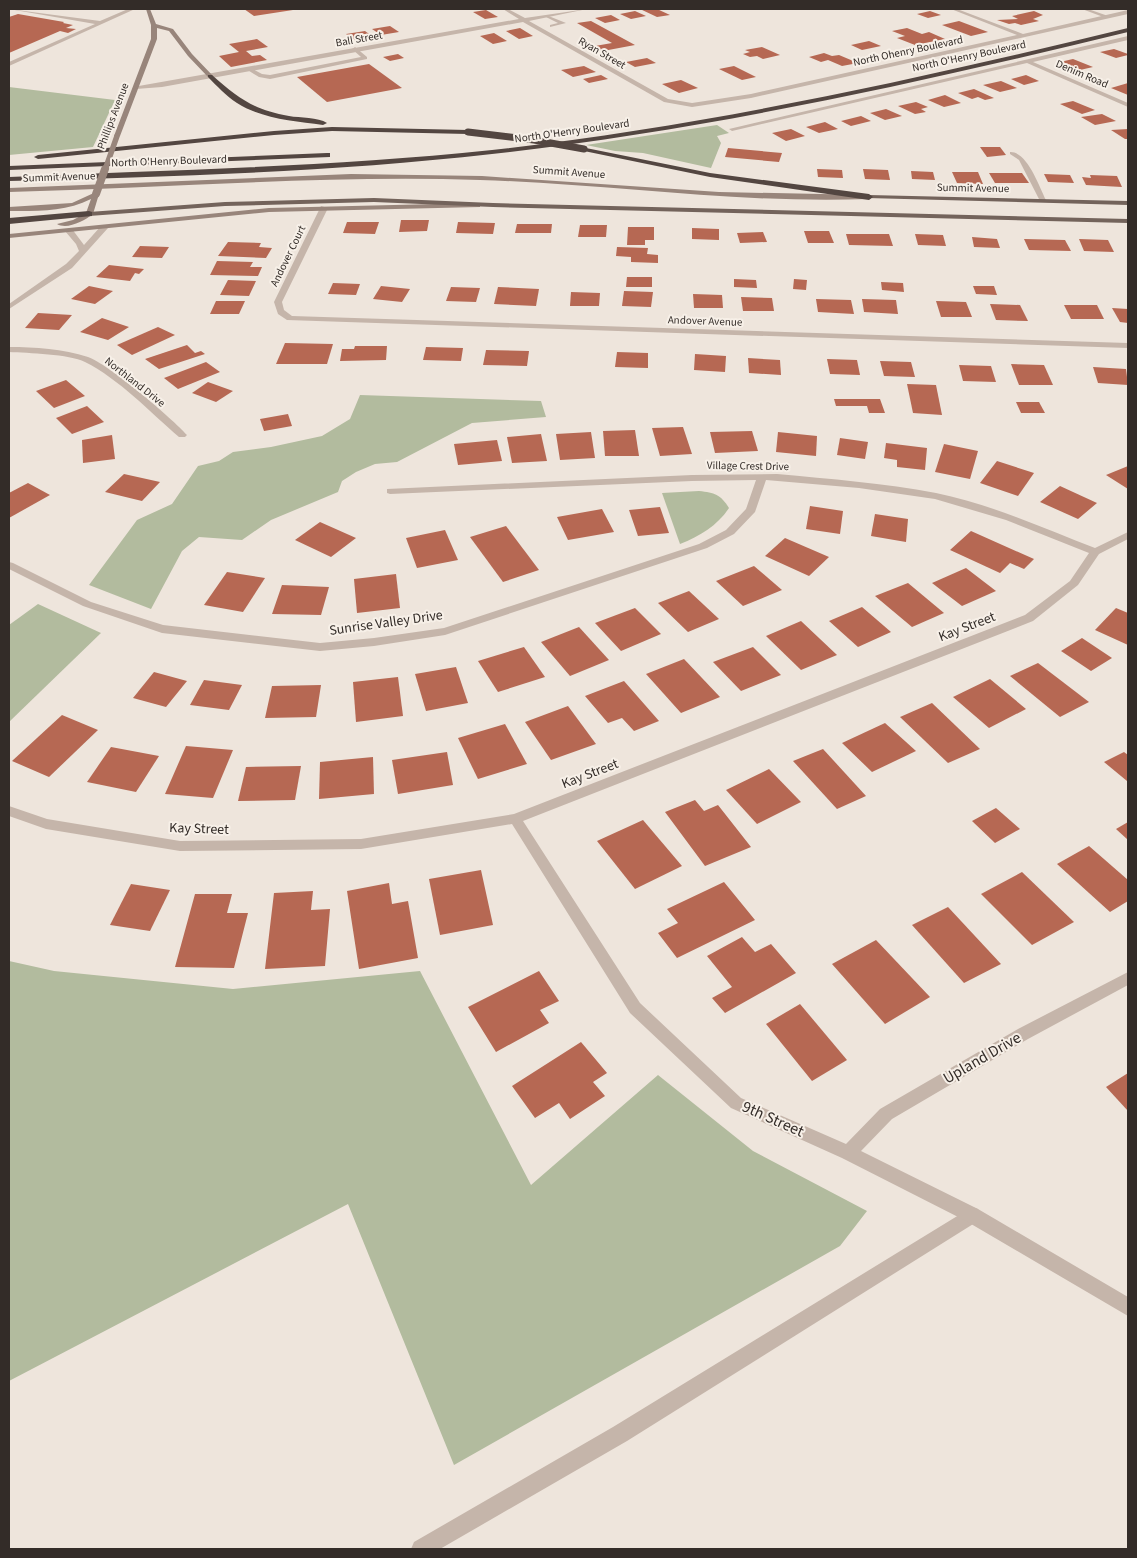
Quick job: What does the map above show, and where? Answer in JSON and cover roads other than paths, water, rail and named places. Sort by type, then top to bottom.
[{"type":"highway","points":[[1099,27],[1128,20]]},
{"type":"highway","name":"North O'Henry Boulevard","points":[[9,179],[347,164],[489,153],[594,140],[688,126],[784,108],[1128,30]]},
{"type":"highway","points":[[210,76],[240,102],[268,113],[292,119],[382,129]]},
{"type":"highway","points":[[682,116],[779,99]]},
{"type":"highway","points":[[9,160],[274,133],[332,129],[468,132],[534,140],[710,175],[869,197]]},
{"type":"highway","name":"North O'Henry Boulevard","points":[[486,143],[558,135]]},
{"type":"highway","name":"North O'Henry Boulevard","points":[[9,168],[335,155]]},
{"type":"highway","points":[[9,221],[89,214]]},
{"type":"main road","name":"Phillips Avenue","points":[[89,214],[154,39],[154,25],[148,9]]},
{"type":"main road","points":[[154,25],[171,30],[190,56],[210,76]]},
{"type":"main road","name":"Summit Avenue","points":[[9,190],[360,176],[482,178],[719,194],[1128,203]]},
{"type":"main road","points":[[9,209],[74,205],[96,194]]},
{"type":"main road","points":[[909,198],[914,215]]},
{"type":"main road","points":[[9,230],[68,224],[89,214],[225,204],[315,200],[374,200],[493,205],[1128,221]]},
{"type":"main road","points":[[9,236],[269,210],[493,205]]},
{"type":"street","points":[[10,9],[100,23]]},
{"type":"street","points":[[9,64],[132,9]]},
{"type":"street","name":"Ryan Street","points":[[505,9],[666,101],[692,105]]},
{"type":"street","name":"Ball Street","points":[[136,87],[210,76],[585,9]]},
{"type":"street","points":[[953,9],[1024,36]]},
{"type":"street","points":[[1084,9],[1108,17]]},
{"type":"street","name":"North Ohenry Boulevard","points":[[692,105],[751,96],[1128,12]]},
{"type":"street","points":[[548,16],[563,23],[552,26]]},
{"type":"street","points":[[732,129],[1128,38]]},
{"type":"street","points":[[250,69],[260,76],[282,75],[365,58],[355,49]]},
{"type":"street","name":"Denim Road","points":[[1027,61],[1128,105]]},
{"type":"street","points":[[1012,153],[1022,159],[1042,200]]},
{"type":"street","name":"Andover Court","points":[[282,314],[278,309],[278,302],[324,208]]},
{"type":"street","points":[[9,307],[68,266],[104,228]]},
{"type":"street","points":[[69,231],[80,243],[83,252]]},
{"type":"street","name":"Andover Avenue","points":[[282,314],[302,320],[1128,346]]},
{"type":"street","name":"Northland Drive","points":[[9,349],[45,351],[87,359],[122,383],[182,435]]},
{"type":"street","name":"Village Crest Drive","points":[[390,490],[762,477],[859,485],[936,496],[1010,518],[1095,552]]},
{"type":"street","name":"Sunrise Valley Drive","points":[[9,565],[88,604],[162,629],[320,647],[374,642],[445,631],[703,546],[730,532],[751,510],[762,477]]},
{"type":"street","name":"Kay Street","points":[[9,811],[46,824],[180,846],[361,844],[515,819],[1029,618],[1074,583],[1095,552],[1128,535]]},
{"type":"street","name":"9th Street","points":[[515,819],[635,1008],[736,1102],[848,1153],[972,1215],[1128,1307]]},
{"type":"street","name":"Upland Drive","points":[[848,1153],[886,1114],[1023,1034],[1128,978]]},
{"type":"street","points":[[421,1549],[620,1434],[972,1215]]}]
